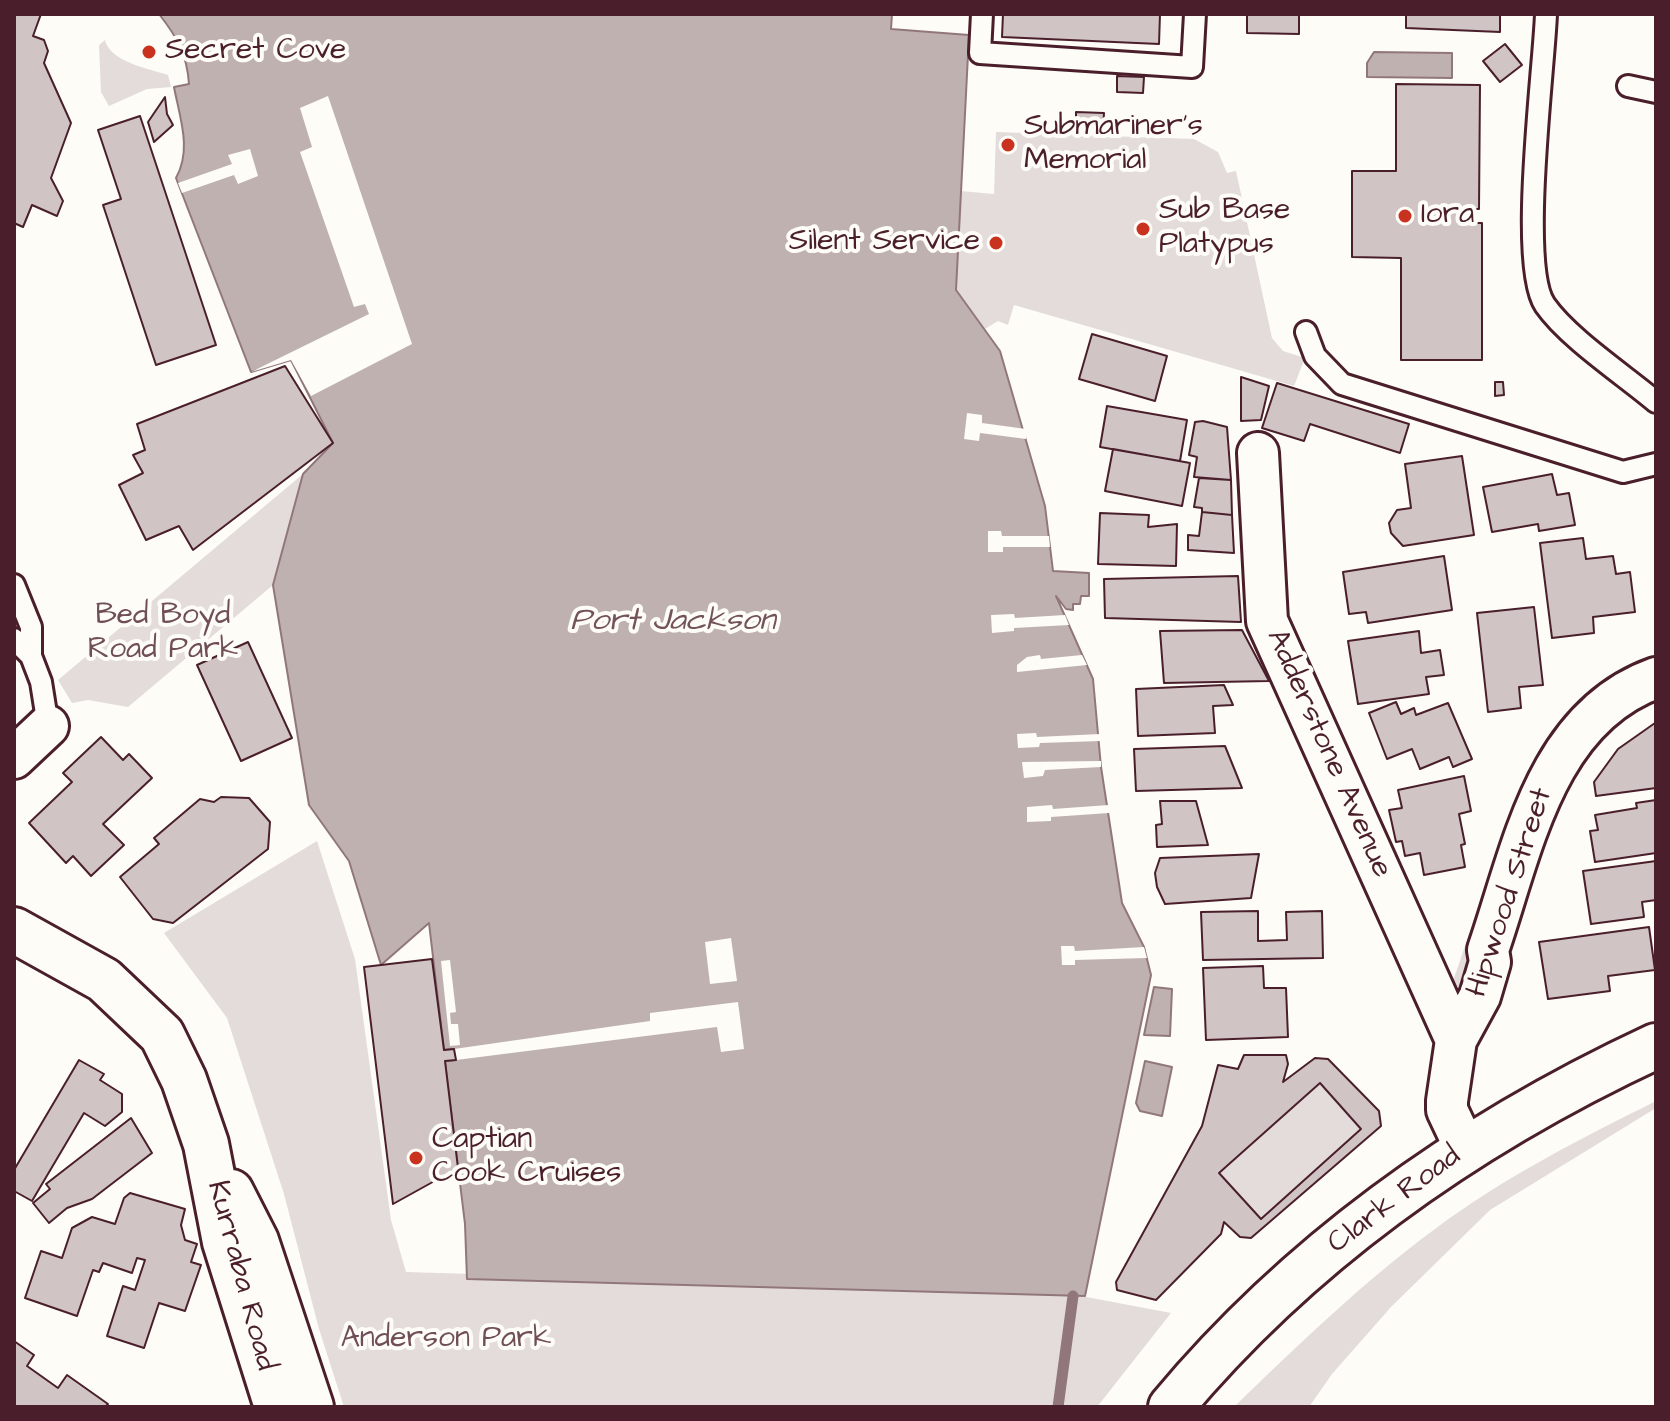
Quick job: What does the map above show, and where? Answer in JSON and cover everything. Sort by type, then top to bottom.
[{"type":"main road","name":"Kurraba Road","points":[[14,930],[104,980],[150,1020],[175,1058],[206,1144],[256,1241],[311,1407]]},
{"type":"main road","name":"Clark Road","points":[[1171,1407],[1219,1352],[1281,1292],[1363,1221],[1465,1148],[1568,1087],[1656,1046]]},
{"type":"main road","name":"Kurraba Road","points":[[206,1144],[225,1242],[277,1407]]},
{"type":"street","name":"Adderstone Avenue","points":[[1258,453],[1267,621],[1456,1040]]},
{"type":"street","name":"Hipwood Street","points":[[1465,1148],[1447,1110],[1456,1040],[1480,996],[1490,962],[1488,950],[1543,793],[1563,752],[1600,712],[1620,696],[1656,678]]},
{"type":"street","points":[[14,758],[48,726]]},
{"type":"lane","points":[[982,14],[980,53],[1192,67],[1195,14]]},
{"type":"lane","points":[[1546,14],[1538,89],[1537,290],[1559,322],[1656,402]]},
{"type":"lane","points":[[1628,86],[1656,92]]},
{"type":"lane","points":[[1306,332],[1315,356],[1342,384],[1623,472],[1656,464]]},
{"type":"lane","points":[[14,585],[31,627],[31,656],[41,682],[48,726]]},
{"type":"lane","points":[[14,639],[31,656]]},
{"type":"green space","points":[[105,40],[108,48],[122,59],[168,75],[171,87],[147,89],[109,106],[101,92],[99,45]]},
{"type":"green space","points":[[996,132],[1194,139],[1218,152],[1227,173],[1236,171],[1272,338],[1283,351],[1305,358],[1294,386],[1014,305],[1008,325],[998,321],[985,329],[956,290],[961,191],[994,194]]},
{"type":"green space","name":"Bed Boyd Road Park","points":[[303,474],[273,585],[128,707],[88,700],[72,703],[58,680]]},
{"type":"green space","name":"Anderson Park","points":[[317,841],[355,959],[391,1220],[406,1272],[1060,1292],[1171,1313],[1097,1407],[344,1407],[319,1329],[284,1194],[227,1018],[164,933]]},
{"type":"green space","points":[[1498,849],[1503,851],[1467,949],[1472,958],[1462,990],[1451,987]]},
{"type":"green space","points":[[1320,1083],[1361,1129],[1261,1219],[1219,1173]]},
{"type":"green space","points":[[1656,1101],[1656,1108],[1490,1210],[1391,1307],[1332,1374],[1309,1407],[1234,1407],[1357,1292],[1461,1210],[1515,1176]]},
{"type":"water","name":"Port Jackson","points":[[159,14],[892,14],[891,29],[969,35],[956,290],[1000,351],[1045,506],[1053,571],[1089,573],[1089,596],[1081,596],[1080,604],[1073,604],[1073,610],[1066,609],[1056,596],[1093,679],[1101,767],[1122,903],[1144,947],[1151,975],[1085,1296],[467,1279],[465,1224],[445,1061],[456,1060],[454,1049],[444,1050],[429,923],[381,965],[349,861],[309,805],[273,585],[303,474],[333,443],[291,360],[251,372],[176,178],[184,145],[174,87],[189,84],[180,46]]},
{"type":"water","points":[[1374,52],[1452,53],[1452,78],[1367,77],[1367,63]]},
{"type":"water","points":[[1154,987],[1172,989],[1170,1036],[1144,1035]]},
{"type":"water","points":[[1145,1061],[1172,1067],[1162,1116],[1140,1111],[1136,1103]]},
{"type":"pier","points":[[328,96],[412,344],[311,396],[291,360],[251,372],[369,314],[365,304],[354,307],[300,152],[312,147],[300,108]]},
{"type":"pier","points":[[250,149],[258,176],[238,184],[234,175],[182,193],[178,183],[232,164],[228,155]]},
{"type":"pier","points":[[967,413],[982,415],[982,423],[1026,429],[1026,439],[980,433],[979,441],[964,439]]},
{"type":"pier","points":[[988,531],[1001,531],[1002,536],[1049,536],[1050,547],[1003,547],[1003,552],[988,552]]},
{"type":"pier","points":[[1014,614],[1015,618],[1065,615],[1069,625],[1014,628],[1014,631],[992,633],[991,615]]},
{"type":"pier","points":[[1040,655],[1041,659],[1082,655],[1087,665],[1017,672],[1017,665],[1027,657]]},
{"type":"pier","points":[[1036,733],[1037,737],[1100,734],[1101,741],[1040,743],[1039,747],[1018,748],[1017,734]]},
{"type":"pier","points":[[1101,761],[1101,767],[1045,770],[1043,776],[1024,778],[1022,762]]},
{"type":"pier","points":[[1052,805],[1053,809],[1109,805],[1109,813],[1027,822],[1027,807]]},
{"type":"pier","points":[[731,938],[737,981],[710,984],[705,942]]},
{"type":"pier","points":[[1061,946],[1074,946],[1075,951],[1144,947],[1147,958],[1075,960],[1075,965],[1062,965]]},
{"type":"pier","points":[[450,960],[456,1012],[450,1013],[451,1024],[458,1024],[460,1045],[450,1046],[441,961]]},
{"type":"pier","points":[[738,1002],[744,1049],[721,1052],[717,1027],[456,1060],[454,1049],[650,1021],[650,1013]]},
{"type":"building","points":[[14,14],[41,14],[33,36],[44,40],[48,51],[44,63],[71,123],[51,178],[63,201],[57,216],[32,205],[23,227],[14,223]]},
{"type":"building","points":[[1003,14],[1160,14],[1159,44],[1002,37]]},
{"type":"building","points":[[1247,14],[1299,14],[1299,34],[1247,33]]},
{"type":"building","points":[[1406,14],[1500,14],[1500,32],[1406,28]]},
{"type":"building","points":[[1505,44],[1522,65],[1500,82],[1483,61]]},
{"type":"building","points":[[1117,76],[1144,77],[1143,93],[1117,92]]},
{"type":"building","name":"Iora","points":[[1396,84],[1480,85],[1479,209],[1458,209],[1458,223],[1482,223],[1482,360],[1401,360],[1401,258],[1352,257],[1352,171],[1396,171]]},
{"type":"building","points":[[165,97],[167,114],[173,125],[154,142],[148,122]]},
{"type":"building","points":[[1076,112],[1104,113],[1103,130],[1076,129]]},
{"type":"building","points":[[140,116],[216,345],[156,365],[103,205],[121,199],[98,130]]},
{"type":"building","points":[[1092,334],[1167,356],[1155,401],[1079,379]]},
{"type":"building","points":[[285,366],[333,443],[193,550],[179,526],[146,540],[119,485],[143,473],[133,455],[145,450],[137,424]]},
{"type":"building","points":[[1241,377],[1269,386],[1261,420],[1241,421]]},
{"type":"building","points":[[1495,382],[1503,382],[1504,395],[1495,396]]},
{"type":"building","points":[[1277,383],[1409,424],[1400,453],[1310,424],[1304,441],[1262,428]]},
{"type":"building","points":[[1107,406],[1187,420],[1180,461],[1100,447]]},
{"type":"building","points":[[1195,422],[1227,427],[1231,480],[1194,477],[1197,457],[1189,455]]},
{"type":"building","points":[[1113,449],[1190,463],[1182,506],[1105,491]]},
{"type":"building","points":[[1462,456],[1474,535],[1403,546],[1391,533],[1389,523],[1397,510],[1411,508],[1405,464]]},
{"type":"building","points":[[1552,474],[1557,495],[1569,493],[1575,525],[1539,531],[1538,524],[1492,532],[1483,487]]},
{"type":"building","points":[[1199,478],[1231,480],[1232,515],[1202,512],[1202,508],[1194,507]]},
{"type":"building","points":[[1202,512],[1232,515],[1234,553],[1188,550],[1188,535],[1199,536]]},
{"type":"building","points":[[1100,513],[1149,515],[1148,527],[1177,524],[1176,566],[1098,564]]},
{"type":"building","points":[[1583,538],[1586,559],[1613,556],[1616,574],[1630,572],[1635,612],[1593,617],[1594,633],[1552,638],[1540,543]]},
{"type":"building","points":[[1444,556],[1452,610],[1368,623],[1366,612],[1349,614],[1343,572]]},
{"type":"building","points":[[1238,576],[1241,622],[1105,618],[1104,579]]},
{"type":"building","points":[[1534,607],[1543,685],[1519,687],[1521,708],[1488,712],[1477,613]]},
{"type":"building","points":[[1242,630],[1269,681],[1164,683],[1160,631]]},
{"type":"building","points":[[1419,631],[1421,653],[1440,650],[1444,675],[1426,677],[1429,694],[1358,704],[1348,641]]},
{"type":"building","points":[[248,642],[292,738],[241,761],[197,665]]},
{"type":"building","points":[[1224,685],[1233,705],[1213,706],[1215,733],[1138,736],[1136,689]]},
{"type":"building","points":[[1396,702],[1401,714],[1414,708],[1416,715],[1448,703],[1472,759],[1453,767],[1449,757],[1420,769],[1412,749],[1387,759],[1369,713]]},
{"type":"building","points":[[1655,723],[1656,788],[1596,796],[1594,782],[1618,749]]},
{"type":"building","points":[[101,737],[123,760],[129,754],[152,778],[103,824],[124,845],[91,876],[73,856],[66,863],[29,823],[72,782],[63,773]]},
{"type":"building","points":[[1225,746],[1242,788],[1136,791],[1134,749]]},
{"type":"building","points":[[1464,776],[1471,811],[1459,814],[1465,844],[1461,845],[1465,867],[1424,875],[1420,853],[1405,856],[1402,841],[1396,842],[1389,810],[1402,808],[1398,790]]},
{"type":"building","points":[[221,797],[249,798],[270,822],[268,849],[173,923],[153,919],[120,877],[159,844],[154,838],[200,799],[214,802]]},
{"type":"building","points":[[1656,800],[1656,853],[1595,862],[1590,831],[1598,830],[1595,815],[1637,808],[1636,803]]},
{"type":"building","points":[[1160,801],[1196,801],[1208,845],[1157,847],[1156,825],[1162,824]]},
{"type":"building","points":[[1259,854],[1251,898],[1165,904],[1157,887],[1155,873],[1160,858]]},
{"type":"building","points":[[1656,861],[1656,900],[1642,902],[1644,917],[1591,924],[1583,871]]},
{"type":"building","points":[[1258,911],[1258,941],[1287,940],[1286,912],[1322,911],[1323,958],[1203,960],[1201,912]]},
{"type":"building","points":[[1649,927],[1655,970],[1608,976],[1610,991],[1548,999],[1539,942]]},
{"type":"building","points":[[432,959],[444,1050],[454,1049],[456,1060],[445,1061],[458,1168],[393,1204],[364,967]]},
{"type":"building","points":[[1263,966],[1264,988],[1286,988],[1288,1037],[1206,1040],[1203,968]]},
{"type":"building","points":[[1244,1055],[1286,1055],[1288,1064],[1283,1082],[1315,1058],[1328,1059],[1379,1111],[1381,1126],[1251,1238],[1240,1237],[1224,1222],[1221,1234],[1156,1300],[1117,1290],[1116,1282],[1202,1126],[1218,1065],[1238,1069]],"holes":[[[1320,1083],[1361,1129],[1261,1219],[1219,1173]]]},
{"type":"building","points":[[79,1060],[104,1074],[100,1080],[122,1094],[122,1112],[105,1126],[84,1113],[32,1201],[14,1191],[14,1170]]},
{"type":"building","points":[[131,1118],[152,1153],[92,1199],[67,1208],[49,1223],[33,1203],[50,1189],[46,1184]]},
{"type":"building","points":[[130,1193],[185,1209],[181,1225],[185,1240],[197,1244],[191,1262],[201,1265],[185,1311],[159,1303],[144,1348],[107,1336],[123,1286],[135,1290],[145,1260],[137,1258],[132,1273],[103,1263],[99,1272],[93,1270],[77,1316],[25,1298],[41,1251],[62,1258],[72,1228],[92,1217],[115,1224],[124,1198]]},
{"type":"building","points":[[14,1341],[34,1355],[27,1366],[58,1388],[67,1375],[108,1404],[105,1407],[14,1407]]},
{"type":"waterway","points":[[1058,1407],[1073,1296]]},
{"type":"place","name":"Secret Cove","points":[[149,52]]},
{"type":"place","name":"Submariner's Memorial","points":[[1008,145]]},
{"type":"place","name":"Iora","points":[[1405,216]]},
{"type":"place","name":"Sub Base Platypus","points":[[1143,229]]},
{"type":"place","name":"Silent Service","points":[[996,243]]},
{"type":"place","name":"Captian Cook Cruises","points":[[416,1158]]}]
